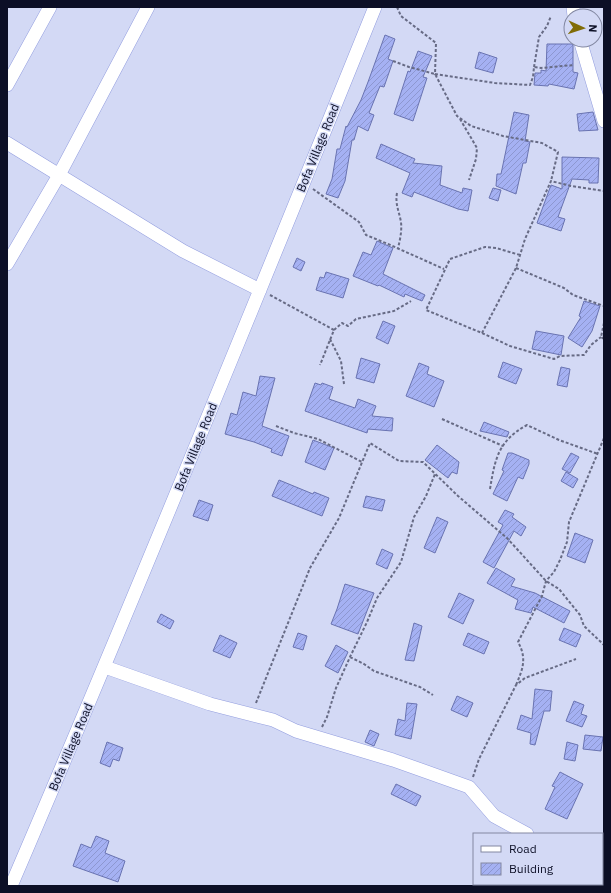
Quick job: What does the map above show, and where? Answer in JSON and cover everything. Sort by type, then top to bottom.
[{"type":"street","points":[[7,85],[50,7]]},
{"type":"street","points":[[7,264],[59,175],[148,7]]},
{"type":"street","name":"Bofa Village Road","points":[[11,886],[105,667],[375,7]]},
{"type":"street","points":[[582,48],[604,121]]},
{"type":"street","points":[[7,143],[183,251],[260,290]]},
{"type":"street","points":[[105,667],[210,704],[273,720],[296,731],[393,760],[469,787],[494,816],[525,833]]},
{"type":"path","points":[[397,7],[401,16],[436,43],[435,74],[457,116],[470,126],[502,136],[542,143],[558,152],[551,181],[525,239],[516,268],[482,333]]},
{"type":"path","points":[[393,61],[435,74],[495,83],[530,85],[533,77],[539,37],[547,26],[551,16]]},
{"type":"path","points":[[534,67],[541,68],[587,64]]},
{"type":"path","points":[[460,118],[477,148],[476,160],[469,180]]},
{"type":"path","points":[[551,181],[571,186],[604,191]]},
{"type":"path","points":[[304,183],[359,222],[366,235],[398,248],[444,270]]},
{"type":"path","points":[[397,193],[395,201],[401,223],[401,236],[398,248]]},
{"type":"path","points":[[520,254],[496,248],[484,248],[450,259],[426,310],[510,346],[554,359],[560,356],[584,355],[591,345],[601,337],[604,323]]},
{"type":"path","points":[[516,268],[564,288],[573,295],[604,306]]},
{"type":"path","points":[[260,290],[296,308],[334,330]]},
{"type":"path","points":[[320,365],[334,330],[342,323],[348,326],[356,319],[394,310],[411,301]]},
{"type":"path","points":[[330,339],[342,361],[344,384]]},
{"type":"path","points":[[442,419],[503,446]]},
{"type":"path","points":[[490,489],[497,455],[503,446],[518,431],[527,425],[559,440],[598,454]]},
{"type":"path","points":[[276,426],[294,433],[318,439],[362,462]]},
{"type":"path","points":[[469,787],[479,759],[522,671],[524,661],[523,650],[518,642],[542,596],[546,581],[554,572],[560,560],[567,542],[569,522],[604,438]]},
{"type":"path","points":[[252,714],[310,568],[339,518],[370,443],[399,461],[423,462],[458,496],[507,538],[546,581],[559,589],[580,615],[584,626],[604,645]]},
{"type":"path","points":[[316,737],[327,716],[336,688],[377,598],[400,562],[414,517],[426,496],[435,474]]},
{"type":"path","points":[[350,657],[374,671],[420,687],[433,695]]},
{"type":"path","points":[[516,685],[525,678],[576,659]]},
{"type":"building","points":[[385,35],[395,39],[388,59],[393,61],[384,87],[380,86],[369,113],[374,115],[368,131],[358,126],[354,140],[352,140],[345,181],[338,198],[326,194],[332,179],[337,149],[340,149],[346,126],[347,127],[361,100]]},
{"type":"building","points":[[547,44],[563,44],[563,48],[573,48],[573,72],[578,73],[574,89],[549,84],[548,86],[534,85],[535,73],[541,73],[541,70],[546,71]]},
{"type":"building","points":[[418,51],[432,56],[423,77],[427,78],[413,121],[394,114],[408,71],[410,72]]},
{"type":"building","points":[[479,52],[497,58],[493,73],[475,68]]},
{"type":"building","points":[[514,112],[529,115],[525,141],[530,142],[526,163],[523,163],[516,194],[496,186],[497,174],[501,174]]},
{"type":"building","points":[[593,112],[598,130],[579,131],[577,114]]},
{"type":"building","points":[[381,144],[415,159],[413,163],[442,166],[440,185],[462,193],[463,188],[472,190],[468,211],[458,209],[414,192],[412,197],[402,193],[410,173],[376,158]]},
{"type":"building","points":[[562,157],[599,158],[598,183],[589,183],[589,180],[572,179],[558,217],[565,219],[561,231],[537,223],[551,185],[562,189]]},
{"type":"building","points":[[493,188],[501,190],[498,201],[489,198]]},
{"type":"building","points":[[377,241],[393,248],[383,274],[425,295],[422,301],[405,294],[404,297],[379,285],[378,286],[353,276],[363,252],[371,255]]},
{"type":"building","points":[[297,258],[305,262],[301,271],[293,267]]},
{"type":"building","points":[[326,272],[349,279],[343,298],[316,290],[320,277],[324,278]]},
{"type":"building","points":[[584,301],[600,306],[592,331],[582,347],[568,338],[581,317],[579,316]]},
{"type":"building","points":[[383,321],[395,326],[388,344],[376,338]]},
{"type":"building","points":[[536,331],[564,336],[561,355],[532,349]]},
{"type":"building","points":[[361,358],[380,364],[374,383],[356,378]]},
{"type":"building","points":[[503,362],[522,369],[516,384],[498,377]]},
{"type":"building","points":[[419,363],[429,367],[427,374],[444,381],[434,407],[406,396]]},
{"type":"building","points":[[561,367],[570,369],[567,387],[557,385]]},
{"type":"building","points":[[260,376],[275,378],[262,426],[289,436],[282,456],[271,452],[272,449],[254,442],[225,434],[231,413],[237,415],[243,392],[256,396]]},
{"type":"building","points":[[315,383],[321,385],[322,383],[333,387],[329,399],[355,408],[358,399],[376,406],[372,416],[393,418],[392,431],[368,429],[367,433],[305,411]]},
{"type":"building","points":[[484,422],[509,432],[507,437],[480,431]]},
{"type":"building","points":[[313,440],[334,448],[325,470],[305,462]]},
{"type":"building","points":[[437,445],[459,462],[457,474],[452,472],[448,478],[425,460]]},
{"type":"building","points":[[508,453],[512,453],[529,460],[529,464],[523,479],[518,477],[507,501],[493,494],[504,471],[502,470]]},
{"type":"building","points":[[571,453],[579,457],[570,473],[562,469]]},
{"type":"building","points":[[566,472],[578,479],[573,488],[561,481]]},
{"type":"building","points":[[279,480],[313,494],[314,492],[329,498],[322,516],[272,496]]},
{"type":"building","points":[[366,496],[385,500],[382,511],[363,507]]},
{"type":"building","points":[[199,500],[213,505],[208,521],[193,516]]},
{"type":"building","points":[[505,510],[514,514],[512,517],[526,527],[521,536],[514,531],[494,568],[483,562],[503,525],[498,522]]},
{"type":"building","points":[[437,517],[448,522],[435,553],[424,548]]},
{"type":"building","points":[[575,533],[593,540],[585,563],[567,556]]},
{"type":"building","points":[[382,549],[393,554],[387,569],[376,564]]},
{"type":"building","points":[[496,568],[515,579],[511,586],[535,593],[570,611],[564,623],[533,607],[531,613],[515,609],[518,600],[487,583]]},
{"type":"building","points":[[345,584],[374,593],[358,634],[331,624]]},
{"type":"building","points":[[459,593],[474,600],[463,624],[448,617]]},
{"type":"building","points":[[161,614],[174,621],[170,629],[157,622]]},
{"type":"building","points":[[414,623],[422,626],[414,661],[405,660]]},
{"type":"building","points":[[564,628],[581,635],[576,647],[559,640]]},
{"type":"building","points":[[298,633],[307,636],[303,650],[293,647]]},
{"type":"building","points":[[468,633],[489,642],[484,654],[463,645]]},
{"type":"building","points":[[220,635],[237,643],[230,658],[213,651]]},
{"type":"building","points":[[336,645],[348,652],[338,673],[325,666]]},
{"type":"building","points":[[535,689],[552,691],[550,711],[544,711],[535,745],[530,744],[531,733],[517,729],[521,715],[532,719]]},
{"type":"building","points":[[457,696],[473,703],[467,717],[451,710]]},
{"type":"building","points":[[574,701],[584,705],[581,714],[587,716],[582,727],[566,721]]},
{"type":"building","points":[[407,703],[417,704],[411,739],[395,735],[398,719],[405,721]]},
{"type":"building","points":[[370,730],[379,734],[374,746],[365,742]]},
{"type":"building","points":[[585,735],[603,737],[601,751],[583,749]]},
{"type":"building","points":[[107,742],[123,748],[119,761],[113,759],[110,767],[100,763]]},
{"type":"building","points":[[567,742],[578,745],[575,761],[564,759]]},
{"type":"building","points":[[560,772],[583,784],[567,819],[545,809],[555,787],[552,786]]},
{"type":"building","points":[[396,784],[421,796],[416,806],[391,794]]},
{"type":"building","points":[[96,836],[109,841],[105,853],[125,861],[118,882],[73,866],[81,844],[91,848]]}]
